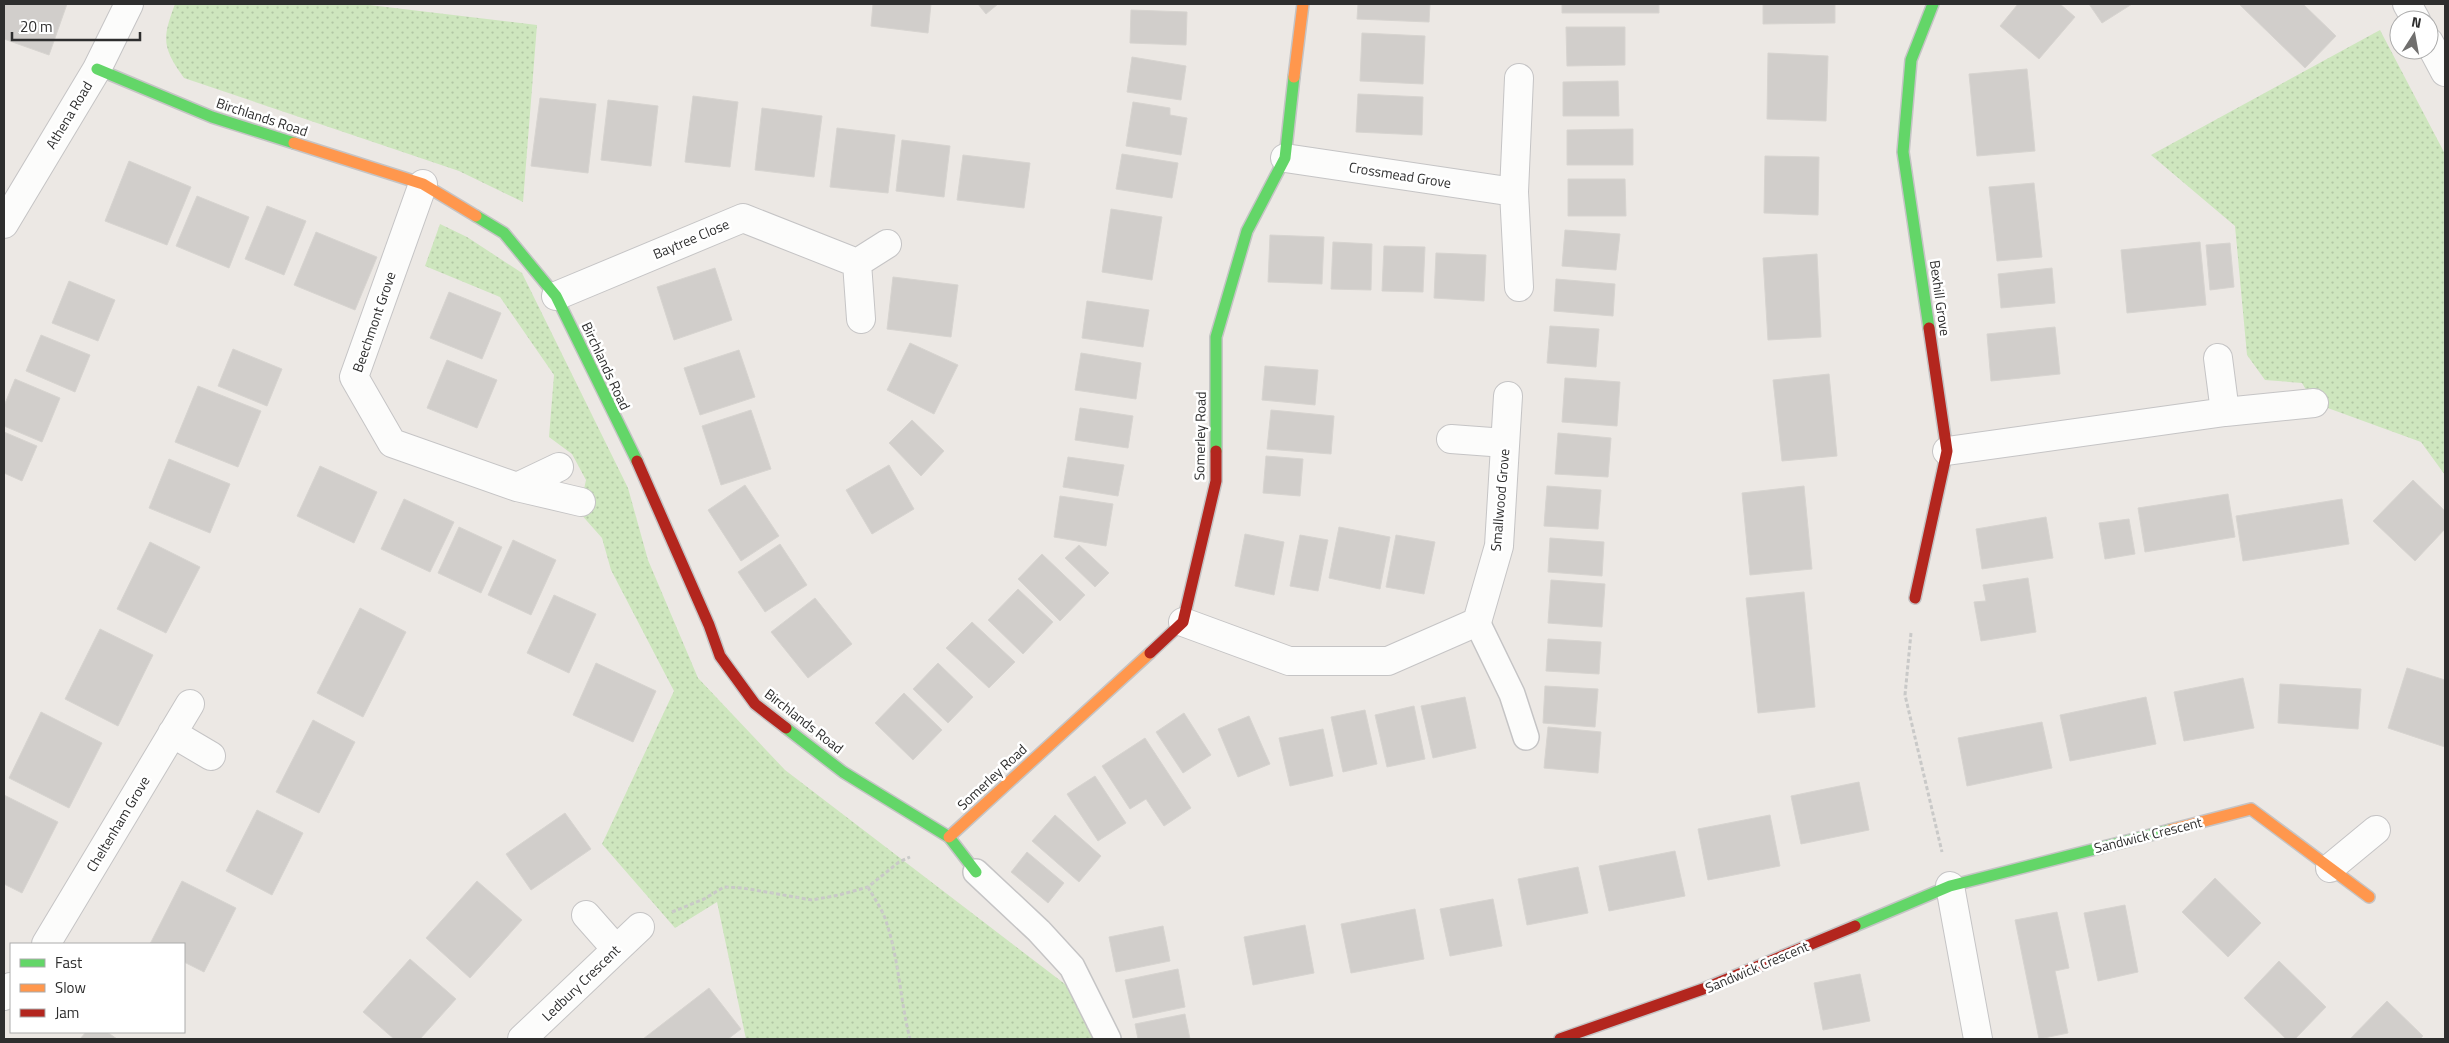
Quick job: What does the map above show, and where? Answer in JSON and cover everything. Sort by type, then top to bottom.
[{"type":"street","name":"Athena Road","points":[[4,224],[97,68],[129,4]]},
{"type":"street","name":"Somerley Road","points":[[949,837],[1183,622],[1216,481],[1216,337],[1247,232],[1285,158],[1302,4]]},
{"type":"street","name":"Bexhill Grove","points":[[1915,598],[1947,451],[1903,152],[1911,60],[1933,4]]},
{"type":"street","points":[[2439,60],[2445,72]]},
{"type":"street","name":"Birchlands Road","points":[[97,68],[212,117],[423,184],[504,233],[556,296],[649,486],[709,625],[720,656],[755,704],[843,772],[949,837]]},
{"type":"street","points":[[1519,78],[1514,192],[1519,286]]},
{"type":"street","name":"Crossmead Grove","points":[[1285,158],[1514,192]]},
{"type":"street","name":"Beechmont Grove","points":[[423,184],[354,377],[392,444],[517,487],[581,502]]},
{"type":"street","name":"Baytree Close","points":[[556,296],[743,218],[857,263]]},
{"type":"street","points":[[861,319],[857,263],[887,244]]},
{"type":"street","points":[[2218,358],[2225,412]]},
{"type":"street","name":"Smallwood Grove","points":[[1477,622],[1499,546],[1508,396]]},
{"type":"street","points":[[1947,451],[2225,412],[2314,403]]},
{"type":"street","points":[[1451,439],[1505,443]]},
{"type":"street","points":[[517,487],[559,467]]},
{"type":"street","points":[[1183,622],[1289,661],[1388,662],[1477,622]]},
{"type":"street","name":"Cheltenham Grove","points":[[47,943],[190,704]]},
{"type":"street","points":[[172,733],[211,756]]},
{"type":"street","name":"Sandwick Crescent","points":[[1560,1039],[1703,989],[1950,886],[2251,809],[2369,897]]},
{"type":"street","points":[[2330,868],[2376,830]]},
{"type":"street","points":[[949,837],[976,872]]},
{"type":"street","points":[[1950,886],[1978,1039]]},
{"type":"street","points":[[586,915],[616,949]]},
{"type":"street","name":"Ledbury Crescent","points":[[522,1039],[640,926]]},
{"type":"lane","points":[[1477,622],[1512,694],[1526,737]]},
{"type":"lane","points":[[976,872],[1039,931],[1072,967],[1108,1039]]},
{"type":"path","points":[[1915,598],[1905,695],[1950,886]]},
{"type":"path","points":[[640,926],[704,899],[724,887],[743,888],[812,900],[868,887],[899,862],[949,837]]},
{"type":"path","points":[[868,887],[886,920],[898,972],[903,1012],[910,1039]]},
{"type":"green space","points":[[175,4],[361,4],[537,25],[523,202],[459,171],[184,78],[171,58],[166,42],[168,26]]},
{"type":"green space","points":[[2380,30],[2389,47],[2389,60],[2396,60],[2445,154],[2445,475],[2421,442],[2314,403],[2302,383],[2265,380],[2247,355],[2235,226],[2151,155]]},
{"type":"green space","points":[[440,224],[467,237],[522,273],[628,488],[648,560],[698,678],[785,770],[1074,991],[1094,1039],[746,1039],[717,902],[675,928],[602,844],[674,691],[611,570],[602,538],[579,512],[586,480],[572,454],[549,437],[554,375],[500,297],[425,266]]},
{"type":"building","points":[[4,4],[67,4],[49,55],[4,39]]},
{"type":"building","points":[[873,4],[931,4],[928,33],[871,26]]},
{"type":"building","points":[[978,4],[998,4],[986,14]]},
{"type":"building","points":[[1358,4],[1430,4],[1429,22],[1357,19]]},
{"type":"building","points":[[1562,4],[1659,4],[1659,13],[1562,13]]},
{"type":"building","points":[[1763,4],[1835,4],[1835,23],[1763,24]]},
{"type":"building","points":[[2018,4],[2060,4],[2075,17],[2039,59],[2000,26]]},
{"type":"building","points":[[2089,4],[2132,4],[2102,23]]},
{"type":"building","points":[[2303,4],[2336,36],[2305,68],[2240,5]]},
{"type":"building","points":[[1131,10],[1187,12],[1186,45],[1130,43]]},
{"type":"building","points":[[1566,27],[1625,27],[1625,65],[1567,66]]},
{"type":"building","points":[[1362,33],[1425,36],[1423,84],[1360,81]]},
{"type":"building","points":[[1768,53],[1828,56],[1826,121],[1767,119]]},
{"type":"building","points":[[1132,57],[1186,66],[1181,100],[1127,92]]},
{"type":"building","points":[[2027,69],[2035,151],[1977,156],[1969,74]]},
{"type":"building","points":[[1618,81],[1619,116],[1563,116],[1563,82]]},
{"type":"building","points":[[1358,94],[1423,97],[1422,135],[1356,132]]},
{"type":"building","points":[[693,96],[738,102],[730,167],[685,162]]},
{"type":"building","points":[[540,98],[596,104],[588,173],[531,166]]},
{"type":"building","points":[[608,100],[658,106],[651,166],[601,160]]},
{"type":"building","points":[[1133,102],[1170,108],[1170,115],[1187,118],[1181,155],[1126,146]]},
{"type":"building","points":[[762,108],[822,116],[814,177],[755,170]]},
{"type":"building","points":[[837,128],[895,135],[888,193],[830,187]]},
{"type":"building","points":[[1633,129],[1633,165],[1567,165],[1567,130]]},
{"type":"building","points":[[902,140],[950,146],[944,197],[896,191]]},
{"type":"building","points":[[1122,154],[1178,163],[1172,198],[1116,189]]},
{"type":"building","points":[[963,155],[1030,163],[1024,208],[957,200]]},
{"type":"building","points":[[1765,156],[1819,157],[1818,215],[1764,213]]},
{"type":"building","points":[[129,161],[191,187],[167,245],[105,221]]},
{"type":"building","points":[[1568,179],[1625,179],[1626,216],[1568,216]]},
{"type":"building","points":[[2034,183],[2042,257],[1997,261],[1989,187]]},
{"type":"building","points":[[197,196],[249,217],[229,268],[176,246]]},
{"type":"building","points":[[267,206],[306,221],[284,275],[245,259]]},
{"type":"building","points":[[1111,209],[1162,217],[1152,280],[1102,272]]},
{"type":"building","points":[[1565,230],[1620,234],[1616,270],[1562,266]]},
{"type":"building","points":[[316,232],[377,257],[355,310],[294,285]]},
{"type":"building","points":[[1270,235],[1324,237],[1322,284],[1268,282]]},
{"type":"building","points":[[1333,242],[1372,244],[1371,290],[1331,289]]},
{"type":"building","points":[[2200,242],[2206,305],[2127,313],[2121,250]]},
{"type":"building","points":[[2230,243],[2234,287],[2210,290],[2206,245]]},
{"type":"building","points":[[1384,246],[1425,247],[1423,292],[1382,291]]},
{"type":"building","points":[[1436,253],[1486,255],[1484,301],[1434,298]]},
{"type":"building","points":[[1817,254],[1821,337],[1768,340],[1763,258]]},
{"type":"building","points":[[715,268],[732,320],[674,340],[657,287]]},
{"type":"building","points":[[2052,268],[2055,303],[2001,308],[1998,274]]},
{"type":"building","points":[[893,277],[958,285],[951,337],[887,329]]},
{"type":"building","points":[[1556,279],[1615,284],[1613,316],[1554,311]]},
{"type":"building","points":[[69,281],[115,300],[98,341],[52,323]]},
{"type":"building","points":[[449,292],[501,313],[482,359],[430,338]]},
{"type":"building","points":[[1087,301],[1149,310],[1143,347],[1082,338]]},
{"type":"building","points":[[1550,326],[1599,329],[1596,367],[1547,363]]},
{"type":"building","points":[[2055,327],[2060,374],[1991,381],[1987,334]]},
{"type":"building","points":[[41,335],[90,355],[75,392],[26,371]]},
{"type":"building","points":[[910,343],[958,365],[934,414],[887,390]]},
{"type":"building","points":[[233,349],[282,369],[267,406],[218,386]]},
{"type":"building","points":[[739,350],[755,397],[700,415],[684,368]]},
{"type":"building","points":[[1081,353],[1141,363],[1136,399],[1075,390]]},
{"type":"building","points":[[447,360],[497,380],[477,428],[427,408]]},
{"type":"building","points":[[1265,366],[1318,370],[1315,405],[1262,400]]},
{"type":"building","points":[[1829,374],[1837,456],[1782,461],[1773,380]]},
{"type":"building","points":[[1565,378],[1620,382],[1617,426],[1562,422]]},
{"type":"building","points":[[15,379],[60,398],[42,442],[4,426],[4,406]]},
{"type":"building","points":[[198,386],[261,411],[238,467],[175,442]]},
{"type":"building","points":[[1080,408],[1133,416],[1128,448],[1075,440]]},
{"type":"building","points":[[751,410],[771,469],[721,485],[702,426]]},
{"type":"building","points":[[1271,410],[1334,416],[1331,454],[1267,449]]},
{"type":"building","points":[[912,420],[944,451],[921,476],[889,443]]},
{"type":"building","points":[[4,432],[37,446],[22,481],[4,473]]},
{"type":"building","points":[[1558,433],[1611,438],[1608,477],[1555,474]]},
{"type":"building","points":[[1266,456],[1303,459],[1300,496],[1263,493]]},
{"type":"building","points":[[1068,457],[1124,465],[1118,496],[1063,487]]},
{"type":"building","points":[[169,459],[230,484],[210,533],[149,508]]},
{"type":"building","points":[[889,465],[914,509],[872,534],[846,490]]},
{"type":"building","points":[[320,466],[377,492],[354,543],[297,516]]},
{"type":"building","points":[[2413,480],[2445,511],[2445,529],[2415,561],[2373,521]]},
{"type":"building","points":[[745,485],[779,536],[741,561],[708,510]]},
{"type":"building","points":[[1547,486],[1601,490],[1598,529],[1544,526]]},
{"type":"building","points":[[1804,486],[1812,569],[1750,575],[1742,493]]},
{"type":"building","points":[[2228,494],[2235,537],[2145,552],[2138,508]]},
{"type":"building","points":[[1060,496],[1113,504],[1106,546],[1054,537]]},
{"type":"building","points":[[404,499],[454,522],[430,572],[381,549]]},
{"type":"building","points":[[2342,499],[2349,544],[2243,561],[2236,516]]},
{"type":"building","points":[[2046,517],[2053,558],[1982,569],[1976,529]]},
{"type":"building","points":[[2129,519],[2135,554],[2105,559],[2099,523]]},
{"type":"building","points":[[459,527],[502,547],[481,593],[438,573]]},
{"type":"building","points":[[1339,527],[1390,537],[1380,589],[1329,578]]},
{"type":"building","points":[[1245,534],[1284,542],[1274,595],[1235,586]]},
{"type":"building","points":[[1300,535],[1328,540],[1318,591],[1290,586]]},
{"type":"building","points":[[1396,535],[1435,542],[1424,594],[1386,587]]},
{"type":"building","points":[[1550,538],[1604,542],[1602,576],[1548,572]]},
{"type":"building","points":[[513,540],[556,560],[531,615],[488,595]]},
{"type":"building","points":[[150,542],[200,567],[166,633],[117,609]]},
{"type":"building","points":[[780,544],[807,585],[765,612],[738,572]]},
{"type":"building","points":[[1079,545],[1109,573],[1095,587],[1065,558]]},
{"type":"building","points":[[1042,554],[1085,595],[1060,621],[1018,579]]},
{"type":"building","points":[[2028,578],[2036,632],[1981,641],[1974,602],[1986,601],[1983,585]]},
{"type":"building","points":[[1551,580],[1605,584],[1602,627],[1548,623]]},
{"type":"building","points":[[1018,589],[1053,622],[1023,654],[988,620]]},
{"type":"building","points":[[1804,592],[1815,707],[1758,713],[1746,598]]},
{"type":"building","points":[[554,595],[596,614],[569,673],[527,653]]},
{"type":"building","points":[[815,598],[852,644],[808,678],[771,632]]},
{"type":"building","points":[[360,608],[406,632],[363,717],[317,693]]},
{"type":"building","points":[[972,622],[1015,662],[989,688],[946,648]]},
{"type":"building","points":[[100,629],[153,655],[118,726],[65,699]]},
{"type":"building","points":[[1548,639],[1601,642],[1599,674],[1546,671]]},
{"type":"building","points":[[596,663],[656,691],[633,742],[573,715]]},
{"type":"building","points":[[938,663],[973,697],[948,723],[913,689]]},
{"type":"building","points":[[2407,668],[2445,680],[2445,747],[2388,728]]},
{"type":"building","points":[[2243,678],[2254,728],[2184,741],[2174,692]]},
{"type":"building","points":[[2280,684],[2361,689],[2358,729],[2278,723]]},
{"type":"building","points":[[1545,686],[1598,689],[1595,727],[1543,723]]},
{"type":"building","points":[[904,693],[942,730],[913,760],[875,723]]},
{"type":"building","points":[[1465,697],[1476,748],[1433,758],[1421,706]]},
{"type":"building","points":[[2146,697],[2156,744],[2070,761],[2060,715]]},
{"type":"building","points":[[1414,706],[1425,759],[1387,767],[1375,715]]},
{"type":"building","points":[[1365,710],[1377,764],[1343,772],[1331,717]]},
{"type":"building","points":[[41,712],[102,743],[69,808],[9,778]]},
{"type":"building","points":[[1184,713],[1211,755],[1183,773],[1156,732]]},
{"type":"building","points":[[1249,716],[1270,764],[1238,777],[1218,729]]},
{"type":"building","points":[[313,720],[355,742],[319,813],[276,792]]},
{"type":"building","points":[[2042,722],[2052,768],[1967,786],[1958,738]]},
{"type":"building","points":[[1548,727],[1601,732],[1598,773],[1544,768]]},
{"type":"building","points":[[1323,729],[1333,776],[1290,786],[1279,738]]},
{"type":"building","points":[[1145,738],[1191,808],[1164,826],[1146,799],[1130,809],[1102,766]]},
{"type":"building","points":[[1095,776],[1126,823],[1098,841],[1067,794]]},
{"type":"building","points":[[1859,782],[1869,830],[1801,844],[1791,796]]},
{"type":"building","points":[[4,795],[58,822],[22,893],[4,884]]},
{"type":"building","points":[[257,810],[303,833],[272,895],[226,871]]},
{"type":"building","points":[[565,813],[591,849],[531,890],[506,854]]},
{"type":"building","points":[[1055,815],[1101,856],[1079,882],[1032,841]]},
{"type":"building","points":[[1770,815],[1780,866],[1708,880],[1698,829]]},
{"type":"building","points":[[1675,851],[1685,896],[1609,911],[1599,866]]},
{"type":"building","points":[[1027,852],[1064,883],[1048,903],[1011,872]]},
{"type":"building","points":[[1578,867],[1588,913],[1527,925],[1518,879]]},
{"type":"building","points":[[2215,878],[2261,923],[2228,957],[2182,912]]},
{"type":"building","points":[[182,881],[236,908],[204,972],[185,962],[185,943],[151,943]]},
{"type":"building","points":[[477,881],[522,920],[470,978],[426,938]]},
{"type":"building","points":[[1493,899],[1502,946],[1450,956],[1440,909]]},
{"type":"building","points":[[2125,905],[2138,972],[2098,981],[2084,913]]},
{"type":"building","points":[[1415,909],[1424,959],[1351,973],[1341,924]]},
{"type":"building","points":[[2057,912],[2069,968],[2055,971],[2068,1033],[2039,1039],[2015,920]]},
{"type":"building","points":[[1305,925],[1314,973],[1253,985],[1244,937]]},
{"type":"building","points":[[1163,926],[1170,961],[1116,972],[1109,937]]},
{"type":"building","points":[[410,959],[456,999],[420,1039],[394,1039],[363,1012]]},
{"type":"building","points":[[2279,961],[2326,1007],[2295,1039],[2286,1039],[2244,998]]},
{"type":"building","points":[[1178,969],[1185,1007],[1133,1018],[1125,980]]},
{"type":"building","points":[[1860,974],[1870,1021],[1823,1030],[1814,983]]},
{"type":"building","points":[[709,988],[741,1029],[728,1039],[643,1039]]},
{"type":"building","points":[[2387,1001],[2423,1036],[2420,1039],[2350,1039]]},
{"type":"building","points":[[1185,1014],[1190,1039],[1138,1039],[1135,1024]]},
{"type":"building","points":[[85,1033],[108,1033],[117,1039],[80,1039]]},
{"type":"traffic: fast","points":[[1929,328],[1903,152],[1911,60],[1933,4]]},
{"type":"traffic: fast","points":[[97,69],[212,117],[294,143]]},
{"type":"traffic: fast","points":[[1216,451],[1216,337],[1247,231],[1285,158],[1294,77]]},
{"type":"traffic: fast","points":[[476,216],[504,233],[556,296],[637,461]]},
{"type":"traffic: fast","points":[[786,728],[843,772],[949,837],[976,872]]},
{"type":"traffic: fast","points":[[1855,926],[1950,886],[2170,830]]},
{"type":"traffic: slow","points":[[1294,77],[1303,4]]},
{"type":"traffic: slow","points":[[294,143],[423,184],[476,216]]},
{"type":"traffic: slow","points":[[949,837],[1150,653]]},
{"type":"traffic: slow","points":[[2170,830],[2251,809],[2369,897]]},
{"type":"traffic: jam","points":[[1915,598],[1947,451],[1929,328]]},
{"type":"traffic: jam","points":[[1150,653],[1183,622],[1216,481],[1216,451]]},
{"type":"traffic: jam","points":[[637,461],[709,625],[720,656],[755,704],[786,728]]},
{"type":"traffic: jam","points":[[1560,1039],[1703,989],[1855,926]]}]
